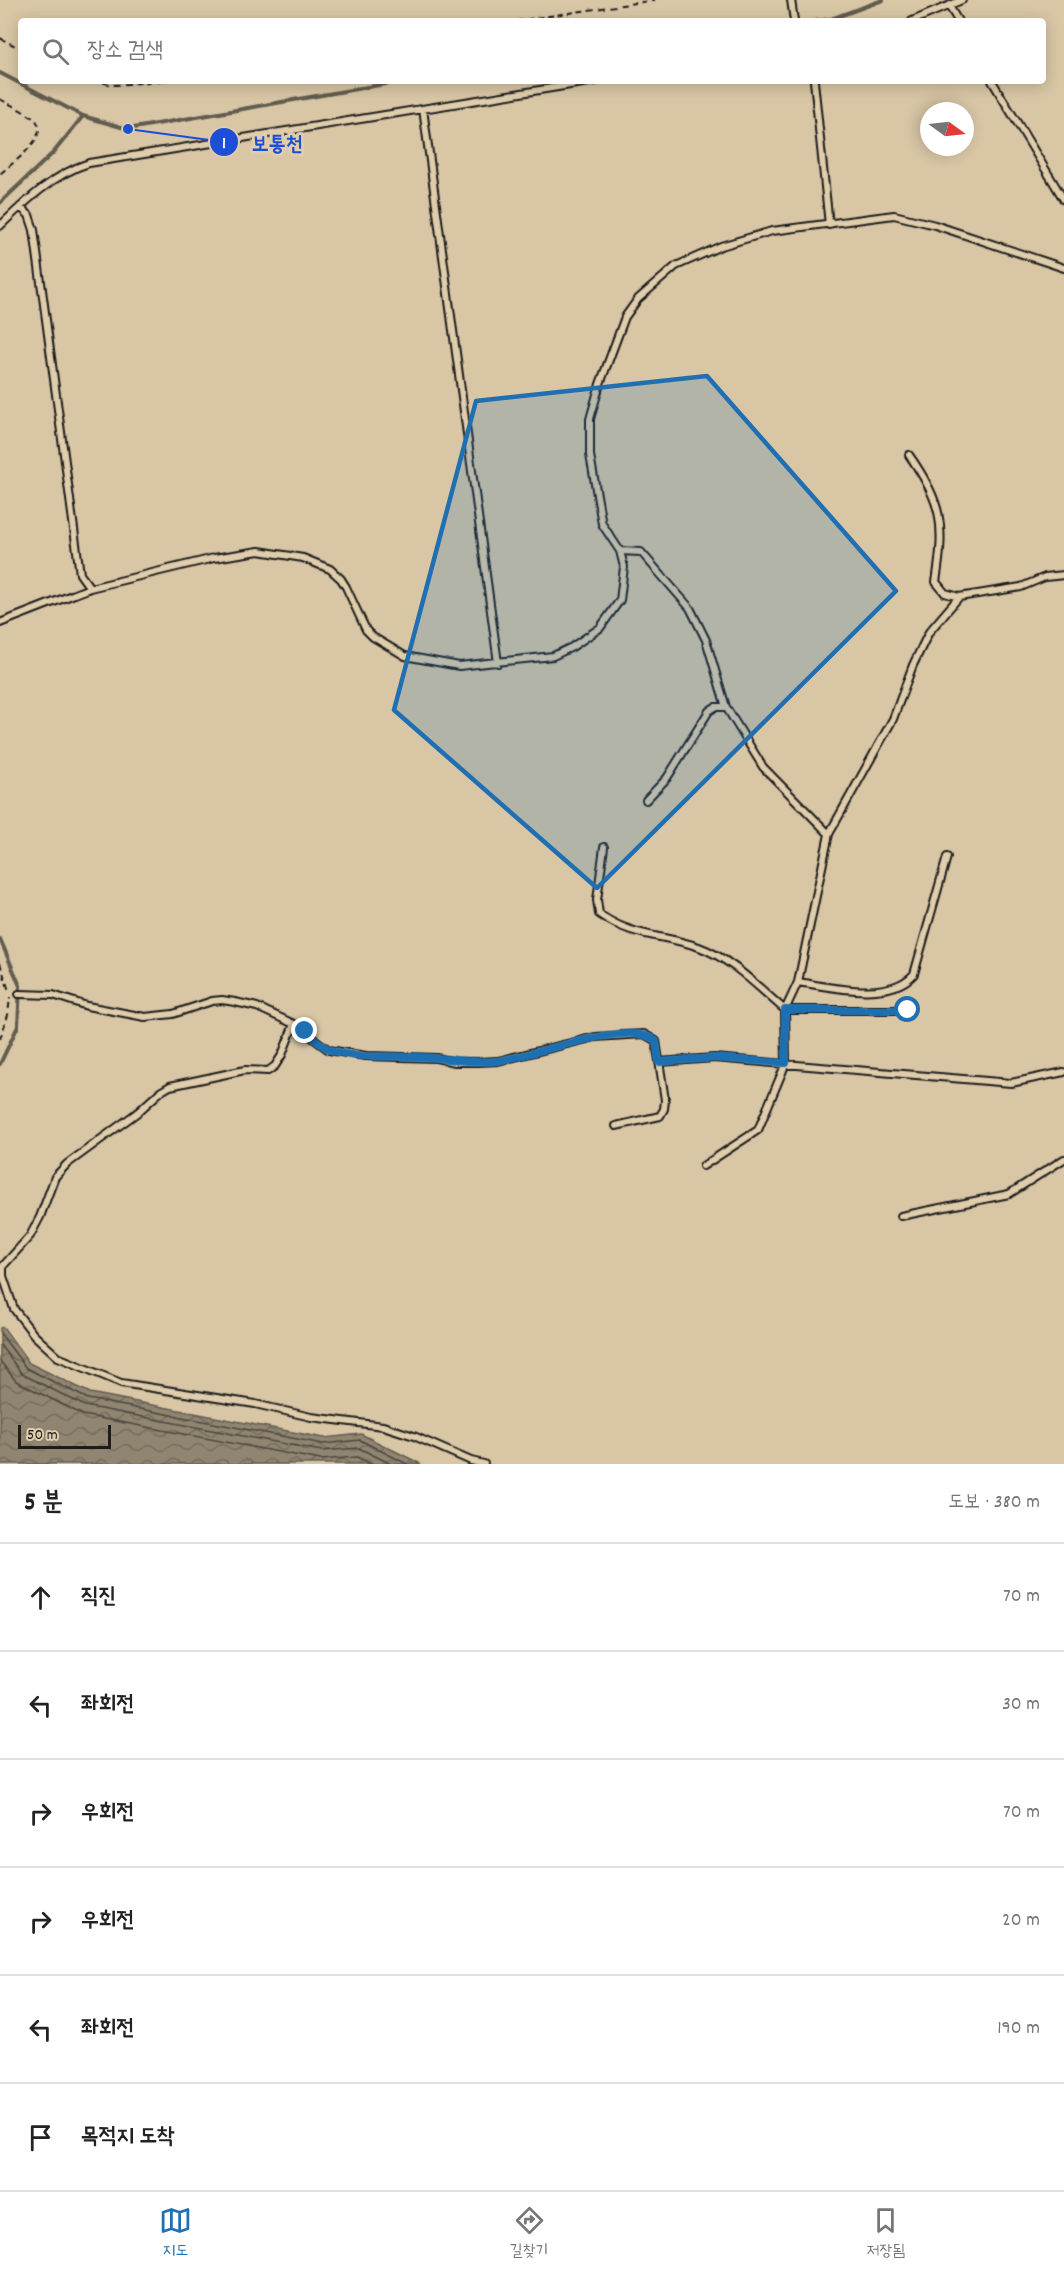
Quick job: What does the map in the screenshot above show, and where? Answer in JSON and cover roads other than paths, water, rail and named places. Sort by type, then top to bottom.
[{"type":"lane","points":[[791,0],[794,18]]},
{"type":"lane","points":[[920,18],[962,0]]},
{"type":"lane","points":[[950,6],[956,18]]},
{"type":"lane","points":[[0,225],[51,181],[70,169],[89,163],[577,84]]},
{"type":"lane","points":[[814,84],[829,225]]},
{"type":"lane","points":[[994,84],[1064,200]]},
{"type":"lane","points":[[423,109],[498,663]]},
{"type":"lane","points":[[20,207],[29,215],[33,230],[80,574],[90,588]]},
{"type":"lane","points":[[0,623],[90,588],[147,573],[252,551],[286,555],[323,566],[341,579],[366,630],[405,657],[459,666],[553,656],[572,647],[600,628],[620,600],[624,567],[620,551],[602,524],[590,455],[590,419],[600,384],[625,317],[638,298],[676,266],[721,246],[772,231],[894,215],[935,225],[1064,268]]},
{"type":"lane","points":[[909,455],[927,481],[938,509],[942,546],[936,582],[945,593],[958,597],[1022,588],[1045,577],[1064,575]]},
{"type":"lane","points":[[620,551],[641,552],[690,608],[706,640],[726,707],[763,767],[829,834]]},
{"type":"lane","points":[[703,1166],[758,1130],[786,1063],[785,1010],[798,982],[829,834],[893,719],[913,665],[929,632],[958,597]]},
{"type":"lane","points":[[646,800],[667,778],[709,711],[715,707],[726,707]]},
{"type":"lane","points":[[604,847],[597,900],[599,914],[614,925],[633,933],[700,947],[734,966],[785,1010],[908,1010]]},
{"type":"lane","points":[[798,982],[853,990],[890,988],[907,981],[914,974],[947,857]]},
{"type":"lane","points":[[19,994],[53,995],[87,1006],[145,1017],[173,1014],[222,1000],[257,1007],[294,1024],[329,1050],[366,1056],[436,1058],[455,1062],[498,1061],[575,1044],[595,1037],[644,1034],[656,1041],[665,1101],[664,1109],[660,1116],[616,1126]]},
{"type":"lane","points":[[294,1024],[282,1055],[275,1066],[268,1071],[245,1070],[170,1086],[67,1164],[55,1177],[30,1236],[3,1266],[3,1276],[14,1310],[34,1335],[57,1357],[108,1378],[187,1394],[255,1404],[311,1417],[383,1426],[483,1464]]},
{"type":"lane","points":[[659,1062],[714,1058],[1011,1083],[1064,1072]]},
{"type":"lane","points":[[901,1216],[1009,1194],[1064,1159]]},
{"type":"water","points":[[3,1327],[29,1363],[90,1393],[324,1438],[361,1434],[421,1464],[0,1464],[0,1328]]},
{"type":"waterway","points":[[834,18],[883,0]]},
{"type":"waterway","points":[[0,73],[18,82]]},
{"type":"waterway","points":[[21,84],[83,116],[128,129],[385,84]]},
{"type":"waterway","points":[[0,203],[54,152],[83,116]]},
{"type":"waterway","points":[[0,939],[20,986],[18,1026],[0,1064]]},
{"type":"place","name":"보통천","points":[[128,129]]}]
